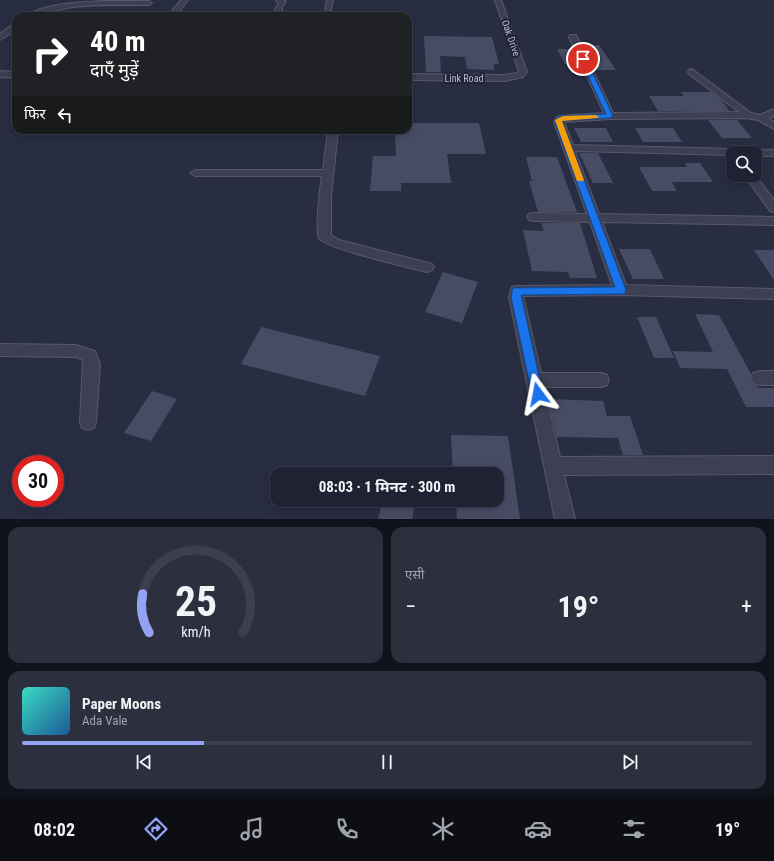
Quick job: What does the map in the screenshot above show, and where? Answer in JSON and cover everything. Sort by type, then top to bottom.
[{"type":"street","points":[[175,12],[185,0]]},
{"type":"street","points":[[278,12],[279,7],[283,2],[279,0]]},
{"type":"street","points":[[329,9],[330,0]]},
{"type":"street","name":"Oak Drive","points":[[498,0],[523,72],[520,75]]},
{"type":"street","points":[[42,12],[52,8],[73,5],[149,3]]},
{"type":"street","points":[[0,38],[12,29]]},
{"type":"street","points":[[573,37],[610,116]]},
{"type":"street","points":[[692,72],[774,135]]},
{"type":"street","points":[[0,74],[12,75]]},
{"type":"street","name":"Link Road","points":[[412,77],[505,78],[520,75]]},
{"type":"street","points":[[761,118],[774,112]]},
{"type":"street","points":[[622,290],[558,122],[560,119],[610,116],[749,115],[761,118],[774,126]]},
{"type":"street","points":[[333,134],[328,173],[324,227],[325,237],[334,243],[427,267]]},
{"type":"street","points":[[569,148],[726,153]]},
{"type":"street","points":[[762,152],[774,152]]},
{"type":"street","points":[[194,173],[328,173]]},
{"type":"street","points":[[754,182],[774,208]]},
{"type":"street","points":[[533,217],[774,221]]},
{"type":"street","points":[[565,519],[516,297],[517,291],[622,290],[774,294]]},
{"type":"street","points":[[0,350],[76,351],[90,356],[92,364],[88,422]]},
{"type":"street","points":[[534,380],[602,380]]},
{"type":"street","points":[[554,466],[774,465]]},
{"type":"building","points":[[424,36],[492,37],[499,64],[494,64],[494,70],[467,69],[465,57],[440,56],[441,72],[426,72]]},
{"type":"building","points":[[583,45],[599,45],[616,70],[594,70]]},
{"type":"building","points":[[557,49],[573,49],[580,64],[565,64]]},
{"type":"building","points":[[681,92],[711,92],[721,100],[730,111],[658,111],[649,96],[684,96]]},
{"type":"building","points":[[708,120],[737,120],[752,138],[722,138]]},
{"type":"building","points":[[412,123],[479,123],[486,154],[447,154],[451,183],[401,183],[401,191],[370,191],[373,156],[396,156],[395,134],[412,134]]},
{"type":"building","points":[[574,128],[606,128],[613,142],[581,142]]},
{"type":"building","points":[[635,128],[673,128],[682,142],[643,142]]},
{"type":"building","points":[[579,153],[598,153],[613,183],[593,183]]},
{"type":"building","points":[[526,157],[557,157],[577,212],[538,212],[529,181],[532,181]]},
{"type":"building","points":[[685,163],[700,163],[713,182],[672,182],[677,191],[652,191],[639,167],[687,167]]},
{"type":"building","points":[[541,223],[580,223],[597,278],[570,278],[568,272],[532,271],[523,230],[544,231]]},
{"type":"building","points":[[619,249],[650,249],[664,279],[633,279]]},
{"type":"building","points":[[754,250],[774,250],[774,280]]},
{"type":"building","points":[[443,272],[478,282],[462,323],[425,312]]},
{"type":"building","points":[[695,314],[719,315],[751,374],[750,379],[752,384],[758,388],[774,388],[774,407],[746,407],[727,369],[680,368],[673,351],[713,352]]},
{"type":"building","points":[[637,317],[656,317],[674,358],[654,358]]},
{"type":"building","points":[[261,327],[380,356],[365,396],[241,364]]},
{"type":"building","points":[[152,391],[177,399],[151,441],[124,433]]},
{"type":"building","points":[[548,399],[603,401],[607,416],[630,416],[643,455],[623,455],[618,438],[557,437]]},
{"type":"building","points":[[451,435],[508,436],[520,519],[457,519],[456,507],[504,507],[504,467],[453,467]]},
{"type":"building","points":[[381,507],[415,507],[412,519],[378,519]]},
{"type":"slow traffic","points":[[580,180],[558,122],[563,118],[596,117]]},
{"type":"route","points":[[538,394],[516,297],[517,291],[622,290],[558,122],[563,118],[610,116],[583,59]]}]
